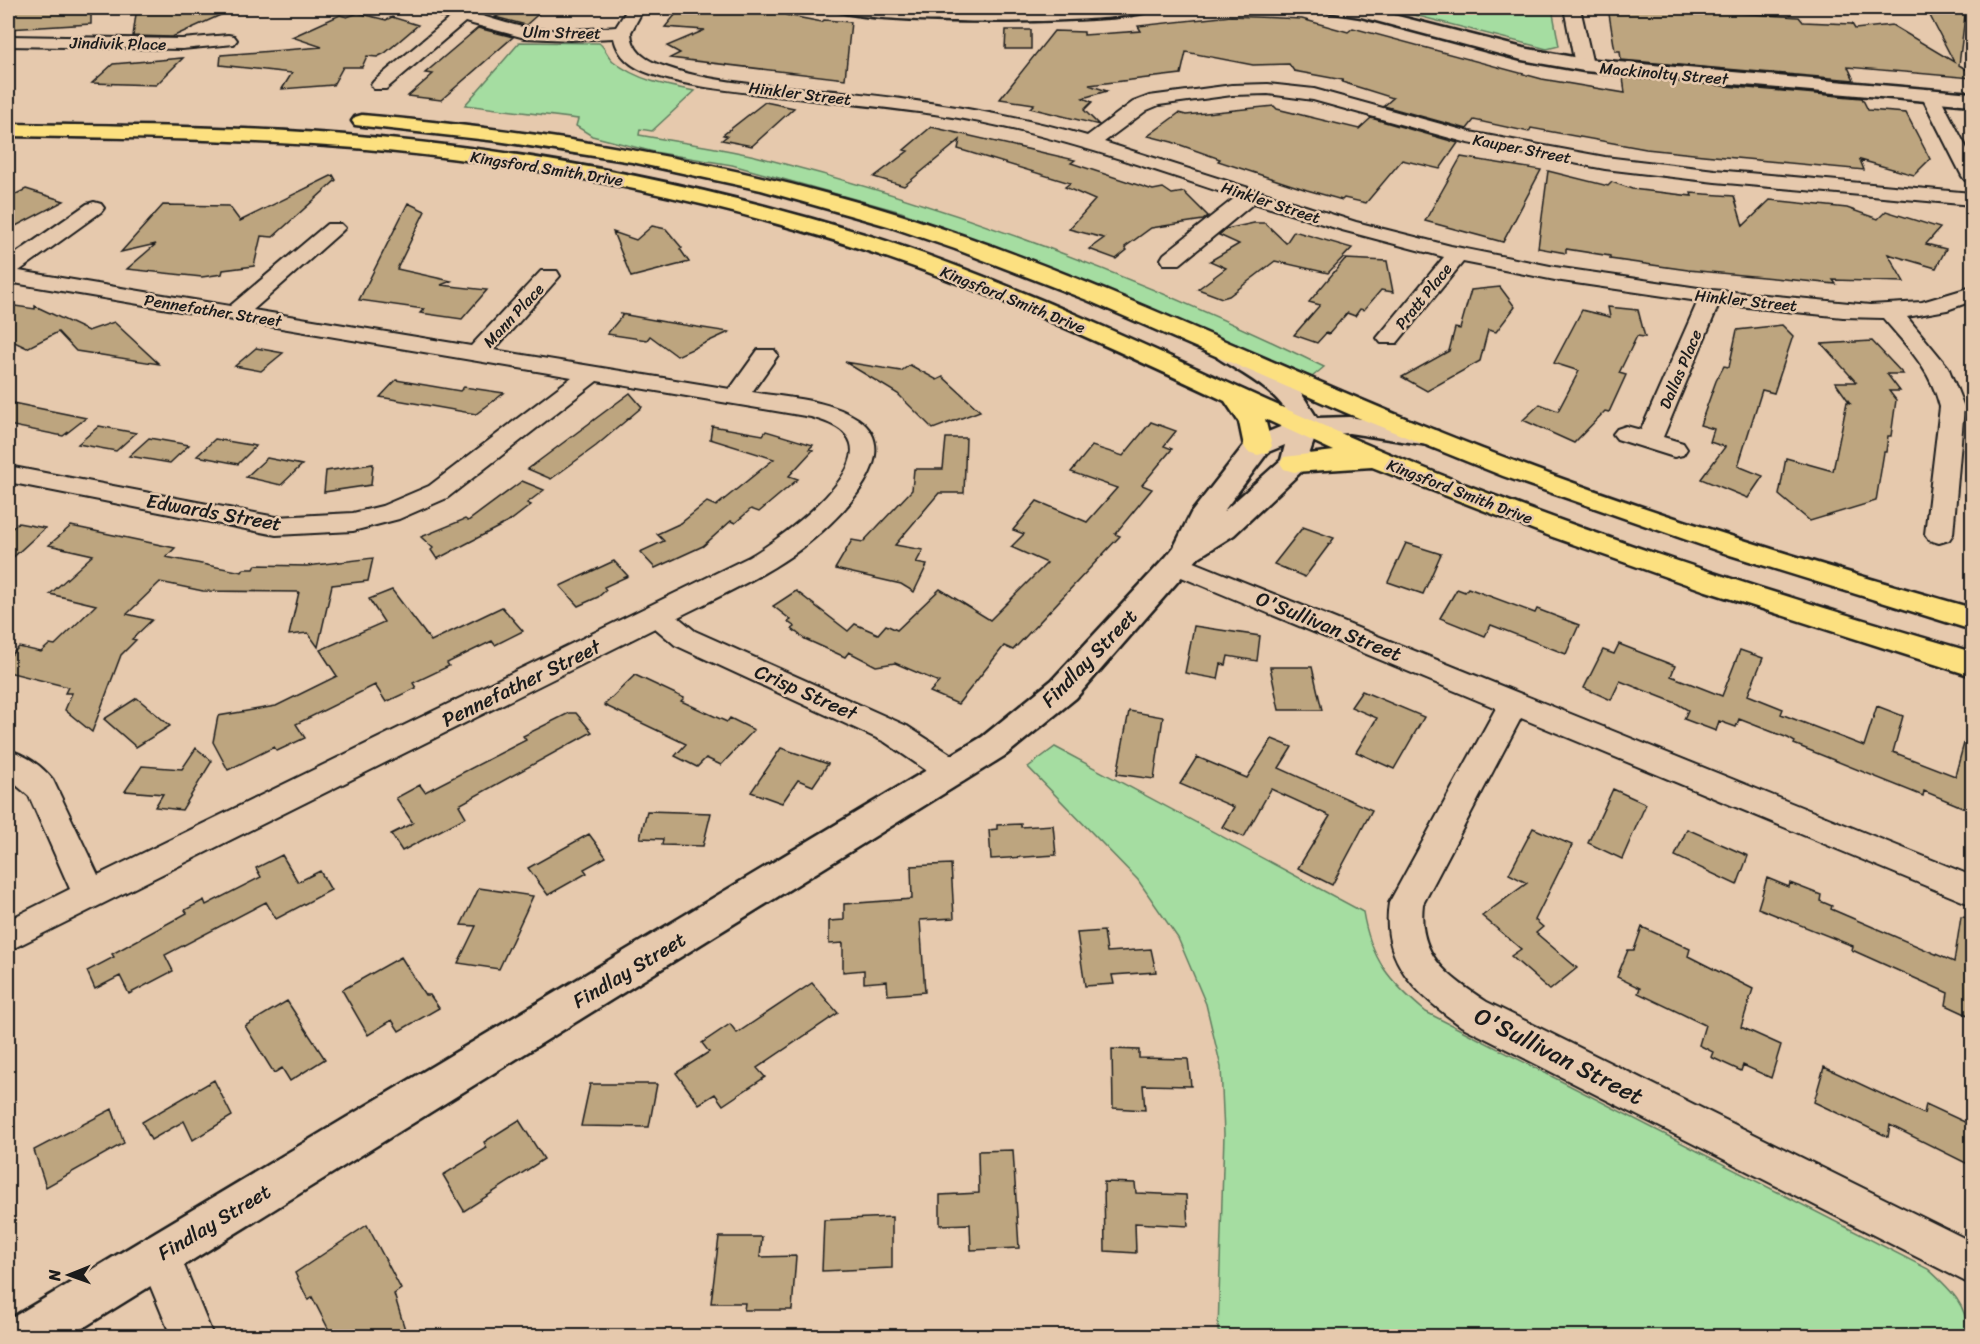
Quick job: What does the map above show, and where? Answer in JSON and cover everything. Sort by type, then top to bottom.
[{"type":"main road","name":"Kingsford Smith Drive","points":[[347,119],[509,135],[656,160],[763,183],[898,221],[1111,301],[1428,437],[1557,486],[1784,563],[1972,620]]},
{"type":"main road","name":"Kingsford Smith Drive","points":[[8,130],[272,136],[386,145],[515,161],[722,201],[855,239],[966,278],[1059,316],[1383,462],[1628,553],[1831,621],[1972,664]]},
{"type":"main road","points":[[1236,397],[1253,422],[1258,446]]},
{"type":"main road","points":[[1294,463],[1349,458],[1383,462]]},
{"type":"street","name":"Ulm Street","points":[[434,8],[525,33],[570,35],[622,32]]},
{"type":"street","points":[[622,32],[636,8]]},
{"type":"street","points":[[842,8],[913,14],[994,16],[1071,14],[1146,8]]},
{"type":"street","name":"Mackinolty Street","points":[[1335,8],[1358,10],[1522,54],[1584,65],[1972,99]]},
{"type":"street","points":[[1572,8],[1584,65]]},
{"type":"street","points":[[381,84],[462,16]]},
{"type":"street","name":"Hinkler Street","points":[[622,32],[625,49],[636,60],[678,76],[957,112],[1012,122],[1090,143],[1350,227],[1458,254],[1581,278],[1711,297],[1890,312],[1940,306],[1972,294]]},
{"type":"street","name":"Jindivik Place","points":[[8,41],[182,44],[228,40]]},
{"type":"street","name":"Kauper Street","points":[[1090,143],[1140,106],[1156,100],[1232,90],[1268,89],[1314,95],[1490,142],[1605,163],[1715,176],[1972,199]]},
{"type":"street","points":[[1930,95],[1972,176]]},
{"type":"street","points":[[1171,258],[1251,195]]},
{"type":"street","points":[[8,269],[94,208]]},
{"type":"street","points":[[235,314],[334,228]]},
{"type":"street","name":"Pratt Place","points":[[1389,338],[1458,254]]},
{"type":"street","name":"Pennefather Street","points":[[8,276],[814,410],[847,423],[864,443],[864,458],[848,487],[821,518],[782,549],[734,577],[8,936]]},
{"type":"street","name":"Mann Place","points":[[477,354],[549,276]]},
{"type":"street","name":"Dallas Place","points":[[1674,449],[1638,438],[1711,297]]},
{"type":"street","points":[[1890,312],[1935,365],[1948,386],[1952,407],[1939,534]]},
{"type":"street","points":[[1227,352],[1289,394],[1303,416],[1304,427],[1294,463]]},
{"type":"street","points":[[737,397],[766,355]]},
{"type":"street","name":"Edwards Street","points":[[8,474],[276,526],[314,526],[353,522],[390,513],[438,492],[592,373]]},
{"type":"street","name":"Findlay Street","points":[[1183,557],[1201,520],[1258,446],[1304,427],[1349,425],[1428,437]]},
{"type":"street","name":"Findlay Street","points":[[27,1336],[994,746],[1064,688],[1183,557],[1223,528],[1294,463]]},
{"type":"street","name":"O'Sullivan Street","points":[[1183,557],[1514,702],[1972,891]]},
{"type":"street","name":"Crisp Street","points":[[658,615],[685,638],[896,734],[953,772]]},
{"type":"street","name":"O'Sullivan Street","points":[[1514,702],[1406,903],[1404,931],[1416,961],[1439,990],[1474,1014],[1972,1264]]},
{"type":"street","points":[[8,762],[33,779],[42,789],[90,895]]},
{"type":"street","points":[[159,1256],[192,1336]]},
{"type":"green space","points":[[1387,8],[1552,8],[1559,46],[1547,49]]},
{"type":"green space","points":[[520,42],[599,43],[613,61],[642,78],[695,91],[652,131],[640,129],[639,135],[755,156],[829,176],[974,221],[1116,274],[1255,334],[1324,367],[1312,377],[1081,280],[901,212],[732,165],[654,152],[592,136],[576,126],[578,119],[465,105]]},
{"type":"green space","points":[[1055,747],[1363,912],[1371,944],[1384,969],[1392,980],[1426,1012],[1928,1269],[1956,1298],[1965,1316],[1966,1336],[1229,1336],[1218,1331],[1224,1134],[1221,1067],[1206,1004],[1178,938],[1138,880],[1028,767]]},
{"type":"building","points":[[8,8],[91,8],[91,24],[8,29]]},
{"type":"building","points":[[174,8],[236,8],[172,37],[133,36],[136,14]]},
{"type":"building","points":[[515,8],[545,8],[526,25],[495,17]]},
{"type":"building","points":[[681,8],[785,8],[786,15],[822,22],[824,20],[851,22],[845,79],[670,58],[680,53],[667,46],[705,30],[665,27]]},
{"type":"building","points":[[1608,8],[1662,8],[1799,17],[1803,22],[1852,24],[1855,29],[1892,25],[1954,62],[1926,8],[1966,8],[1959,65],[1972,73],[1972,78],[1848,67],[1854,80],[1621,60],[1620,51],[1615,51]]},
{"type":"building","points":[[358,13],[386,20],[392,17],[418,25],[385,53],[377,57],[367,56],[362,67],[343,67],[333,85],[282,89],[292,73],[220,65],[221,55],[322,47],[292,37],[340,15],[347,17]]},
{"type":"building","points":[[1231,16],[1302,19],[1348,32],[1353,28],[1542,79],[1625,93],[1623,77],[1862,98],[1868,110],[1906,113],[1930,159],[1914,175],[1860,160],[1864,170],[1703,155],[1646,149],[1531,128],[1529,132],[1474,120],[1467,129],[1384,106],[1393,98],[1342,82],[1343,80],[1294,71],[1289,64],[1253,65],[1186,52],[1181,74],[1089,85],[1107,91],[1083,98],[1092,102],[1084,110],[1099,125],[1030,108],[1034,104],[1000,99],[1054,31],[1084,32],[1084,35],[1141,31],[1138,26]]},
{"type":"building","points":[[478,28],[513,37],[441,100],[408,96],[433,74],[425,73]]},
{"type":"building","points":[[1006,30],[1031,30],[1031,49],[1005,49]]},
{"type":"building","points":[[183,58],[156,85],[92,83],[113,64]]},
{"type":"building","points":[[765,102],[794,108],[752,146],[722,140],[727,136],[723,135]]},
{"type":"building","points":[[1274,106],[1277,109],[1359,129],[1371,118],[1458,143],[1440,169],[1402,160],[1366,203],[1344,198],[1342,200],[1307,190],[1218,161],[1220,159],[1172,142],[1148,136],[1179,113],[1186,115]]},
{"type":"building","points":[[931,127],[1075,160],[1071,163],[1153,190],[1163,188],[1172,194],[1184,192],[1208,216],[1203,220],[1151,228],[1125,247],[1127,250],[1116,259],[1089,249],[1104,238],[1069,229],[1095,200],[1065,187],[1070,183],[958,149],[960,140],[904,186],[874,177],[908,151],[904,150]]},
{"type":"building","points":[[1461,157],[1541,170],[1503,242],[1425,221]]},
{"type":"building","points":[[1548,171],[1608,186],[1612,182],[1632,189],[1692,196],[1691,193],[1734,196],[1743,226],[1770,200],[1847,208],[1878,219],[1886,211],[1940,228],[1926,244],[1946,249],[1936,268],[1888,254],[1904,282],[1833,280],[1836,284],[1688,270],[1610,259],[1610,256],[1566,249],[1566,253],[1538,248]]},
{"type":"building","points":[[333,175],[336,180],[273,237],[261,236],[254,266],[223,270],[222,274],[202,277],[127,269],[156,244],[121,252],[163,205],[229,206],[240,221]]},
{"type":"building","points":[[26,189],[64,201],[8,230],[8,198]]},
{"type":"building","points":[[408,203],[425,211],[397,269],[451,281],[441,285],[487,290],[462,319],[420,313],[424,309],[359,300]]},
{"type":"building","points":[[1265,223],[1286,243],[1294,231],[1352,248],[1328,273],[1275,261],[1229,296],[1222,298],[1198,289],[1226,268],[1210,261],[1239,244],[1219,235],[1226,229]]},
{"type":"building","points":[[652,226],[666,229],[682,248],[680,249],[689,262],[631,277],[613,232],[636,240]]},
{"type":"building","points":[[1345,259],[1387,261],[1393,292],[1381,290],[1364,310],[1360,309],[1355,316],[1347,313],[1329,334],[1326,333],[1317,343],[1294,335],[1320,305],[1309,302]]},
{"type":"building","points":[[1500,287],[1515,307],[1496,332],[1488,330],[1480,361],[1427,391],[1402,377],[1449,351],[1455,328],[1460,329],[1471,290]]},
{"type":"building","points":[[8,305],[35,309],[35,306],[88,331],[114,322],[159,364],[76,351],[58,332],[27,348],[8,339]]},
{"type":"building","points":[[1608,307],[1638,310],[1645,337],[1637,336],[1619,373],[1626,375],[1609,412],[1605,411],[1574,443],[1523,420],[1540,404],[1558,411],[1579,371],[1554,363],[1582,310],[1610,317]]},
{"type":"building","points":[[621,314],[729,332],[677,356],[650,336],[647,340],[607,334],[622,316]]},
{"type":"building","points":[[1782,325],[1793,336],[1774,393],[1762,390],[1738,466],[1763,476],[1748,498],[1701,479],[1725,447],[1710,442],[1714,429],[1700,425],[1716,381],[1724,366],[1729,367],[1737,330]]},
{"type":"building","points":[[1872,341],[1903,374],[1887,374],[1900,391],[1889,391],[1896,400],[1891,436],[1888,436],[1886,452],[1884,452],[1876,501],[1810,521],[1779,495],[1786,458],[1833,471],[1847,402],[1850,403],[1835,382],[1856,382],[1822,344]]},
{"type":"building","points":[[256,348],[283,353],[261,371],[235,366]]},
{"type":"building","points":[[845,362],[901,371],[910,365],[937,380],[943,377],[980,411],[933,429],[898,394]]},
{"type":"building","points":[[396,380],[460,391],[464,387],[504,393],[476,414],[380,397]]},
{"type":"building","points":[[630,393],[642,407],[596,446],[551,479],[528,469]]},
{"type":"building","points":[[8,402],[86,418],[63,436],[8,425]]},
{"type":"building","points":[[1151,422],[1176,431],[1164,446],[1172,449],[1142,485],[1152,489],[1115,534],[1120,536],[1013,650],[1004,646],[958,704],[930,692],[939,682],[895,663],[876,666],[849,652],[845,657],[805,639],[792,629],[795,627],[788,622],[791,620],[773,606],[796,591],[848,631],[855,624],[878,634],[886,625],[897,630],[940,589],[990,620],[1047,563],[1011,547],[1024,534],[1013,530],[1037,501],[1087,522],[1117,488],[1071,472],[1092,446],[1123,456]]},
{"type":"building","points":[[99,426],[136,433],[116,451],[78,444]]},
{"type":"building","points":[[712,426],[763,435],[766,431],[813,445],[809,449],[813,450],[789,476],[798,479],[759,512],[751,509],[735,523],[731,521],[703,546],[655,568],[640,552],[664,541],[657,534],[681,523],[707,502],[716,506],[774,459],[710,439]]},
{"type":"building","points":[[149,438],[189,445],[170,463],[129,456]]},
{"type":"building","points":[[946,438],[966,438],[964,493],[939,493],[895,545],[923,550],[916,563],[927,565],[914,592],[901,584],[835,569],[852,540],[863,542],[912,490],[914,469],[943,469]]},
{"type":"building","points":[[215,439],[256,446],[238,464],[197,456]]},
{"type":"building","points":[[267,458],[302,465],[281,485],[246,477]]},
{"type":"building","points":[[373,464],[371,485],[324,492],[326,471]]},
{"type":"building","points":[[522,481],[544,490],[527,503],[531,505],[510,521],[437,559],[431,550],[433,548],[421,537],[465,519],[468,521]]},
{"type":"building","points":[[18,523],[45,528],[8,562],[8,532]]},
{"type":"building","points":[[71,526],[175,548],[166,557],[242,572],[244,569],[254,569],[256,565],[307,566],[373,558],[368,581],[332,585],[318,647],[308,633],[289,635],[299,592],[203,591],[160,582],[127,614],[152,620],[132,639],[136,640],[121,655],[92,732],[65,710],[72,693],[65,693],[68,687],[8,672],[8,658],[19,647],[41,652],[50,644],[55,645],[96,605],[50,594],[93,555],[49,545]]},
{"type":"building","points":[[1303,527],[1334,538],[1305,577],[1274,564]]},
{"type":"building","points":[[1406,543],[1441,554],[1423,594],[1388,582]]},
{"type":"building","points":[[614,561],[628,576],[604,587],[606,590],[598,597],[578,606],[560,586]]},
{"type":"building","points":[[1468,588],[1535,613],[1537,609],[1579,625],[1566,654],[1491,625],[1485,636],[1440,618],[1457,589],[1465,592]]},
{"type":"building","points":[[392,590],[431,641],[502,607],[523,631],[495,645],[492,641],[447,663],[449,666],[413,683],[416,688],[386,702],[375,685],[296,724],[305,738],[277,751],[274,747],[228,770],[213,742],[218,716],[276,706],[337,676],[320,650],[384,622],[369,599]]},
{"type":"building","points":[[1194,626],[1260,636],[1257,661],[1228,656],[1226,665],[1221,664],[1218,679],[1185,673]]},
{"type":"building","points":[[1619,644],[1675,666],[1671,676],[1722,696],[1740,650],[1763,658],[1748,695],[1783,709],[1781,714],[1864,746],[1877,706],[1903,716],[1893,752],[1955,776],[1966,736],[1972,736],[1972,811],[1924,791],[1923,796],[1794,744],[1795,742],[1788,738],[1739,719],[1736,727],[1719,721],[1716,731],[1684,719],[1688,710],[1676,703],[1620,681],[1611,700],[1584,688],[1603,650],[1614,654]]},
{"type":"building","points":[[1270,667],[1312,667],[1322,710],[1279,710]]},
{"type":"building","points":[[635,675],[684,698],[681,701],[727,722],[730,718],[754,730],[721,765],[706,758],[697,767],[675,756],[686,744],[604,705]]},
{"type":"building","points":[[1362,691],[1424,717],[1394,769],[1356,752],[1377,718],[1351,707]]},
{"type":"building","points":[[137,698],[170,726],[136,747],[104,719]]},
{"type":"building","points":[[1129,711],[1163,717],[1154,779],[1117,774]]},
{"type":"building","points":[[569,713],[576,713],[592,732],[459,805],[466,817],[402,851],[391,834],[413,823],[396,798],[420,785],[425,792],[526,740],[523,736]]},
{"type":"building","points":[[1272,739],[1292,747],[1279,768],[1372,810],[1332,885],[1298,868],[1330,816],[1271,789],[1244,837],[1222,827],[1234,807],[1180,784],[1197,757],[1247,778]]},
{"type":"building","points":[[196,748],[212,761],[182,810],[155,807],[163,794],[125,791],[142,766],[182,769]]},
{"type":"building","points":[[781,748],[828,764],[813,786],[798,780],[782,803],[751,792]]},
{"type":"building","points":[[1613,789],[1646,804],[1622,859],[1588,843]]},
{"type":"building","points":[[647,811],[711,813],[703,846],[662,845],[663,839],[640,838]]},
{"type":"building","points":[[1021,824],[1021,827],[1053,825],[1056,855],[991,859],[989,830],[997,829],[997,825]]},
{"type":"building","points":[[1533,828],[1572,845],[1535,920],[1543,927],[1536,933],[1577,968],[1550,990],[1511,956],[1521,949],[1482,916],[1527,883],[1509,874]]},
{"type":"building","points":[[1687,829],[1748,856],[1737,885],[1675,856]]},
{"type":"building","points":[[589,834],[606,857],[584,869],[587,873],[548,895],[528,868]]},
{"type":"building","points":[[282,855],[298,882],[320,871],[331,890],[276,919],[266,902],[165,955],[173,971],[129,994],[120,976],[95,989],[87,971],[114,957],[112,954],[187,913],[185,910],[204,900],[206,905],[261,877],[256,868]]},
{"type":"building","points":[[951,864],[954,918],[920,920],[925,992],[888,995],[887,981],[864,983],[864,970],[843,972],[843,943],[829,944],[829,921],[844,920],[844,904],[912,899],[911,866]]},
{"type":"building","points":[[1767,878],[1789,887],[1790,883],[1821,895],[1820,901],[1832,906],[1831,909],[1954,962],[1961,917],[1972,918],[1972,1017],[1946,1005],[1948,993],[1852,950],[1853,946],[1758,908]]},
{"type":"building","points":[[479,888],[533,896],[499,969],[458,963],[476,926],[461,925]]},
{"type":"building","points":[[1642,927],[1690,949],[1688,956],[1753,989],[1741,1027],[1781,1045],[1771,1078],[1743,1065],[1741,1071],[1711,1057],[1713,1052],[1699,1045],[1705,1025],[1638,993],[1640,988],[1617,977],[1628,950],[1634,950]]},
{"type":"building","points":[[1104,931],[1107,952],[1151,949],[1156,972],[1112,975],[1114,984],[1085,986],[1077,933]]},
{"type":"building","points":[[401,957],[425,995],[430,995],[439,1008],[399,1031],[392,1020],[368,1035],[342,990]]},
{"type":"building","points":[[812,983],[838,1013],[757,1068],[765,1077],[723,1105],[715,1094],[699,1104],[676,1073],[709,1052],[702,1043],[730,1024],[737,1033]]},
{"type":"building","points":[[287,1001],[325,1059],[290,1081],[282,1068],[274,1073],[245,1026]]},
{"type":"building","points":[[1112,1049],[1139,1050],[1139,1058],[1188,1059],[1191,1086],[1143,1085],[1145,1110],[1113,1108]]},
{"type":"building","points":[[1824,1067],[1924,1114],[1926,1104],[1969,1124],[1968,1129],[1972,1131],[1972,1166],[1890,1125],[1888,1137],[1814,1102]]},
{"type":"building","points":[[214,1080],[232,1116],[193,1140],[184,1121],[151,1140],[142,1122]]},
{"type":"building","points":[[590,1084],[657,1084],[649,1127],[581,1126]]},
{"type":"building","points":[[112,1109],[124,1143],[46,1187],[34,1150]]},
{"type":"building","points":[[519,1120],[544,1159],[464,1211],[443,1175],[487,1148],[484,1142]]},
{"type":"building","points":[[1013,1150],[1019,1248],[971,1250],[970,1224],[940,1225],[940,1195],[979,1193],[978,1151]]},
{"type":"building","points":[[1104,1182],[1135,1183],[1136,1193],[1186,1195],[1188,1226],[1135,1223],[1136,1253],[1105,1251]]},
{"type":"building","points":[[892,1217],[892,1268],[822,1271],[824,1220]]},
{"type":"building","points":[[367,1225],[401,1289],[394,1294],[407,1336],[332,1336],[312,1297],[308,1300],[295,1273]]},
{"type":"building","points":[[719,1237],[762,1237],[760,1257],[796,1256],[792,1310],[744,1310],[745,1303],[711,1303]]}]
